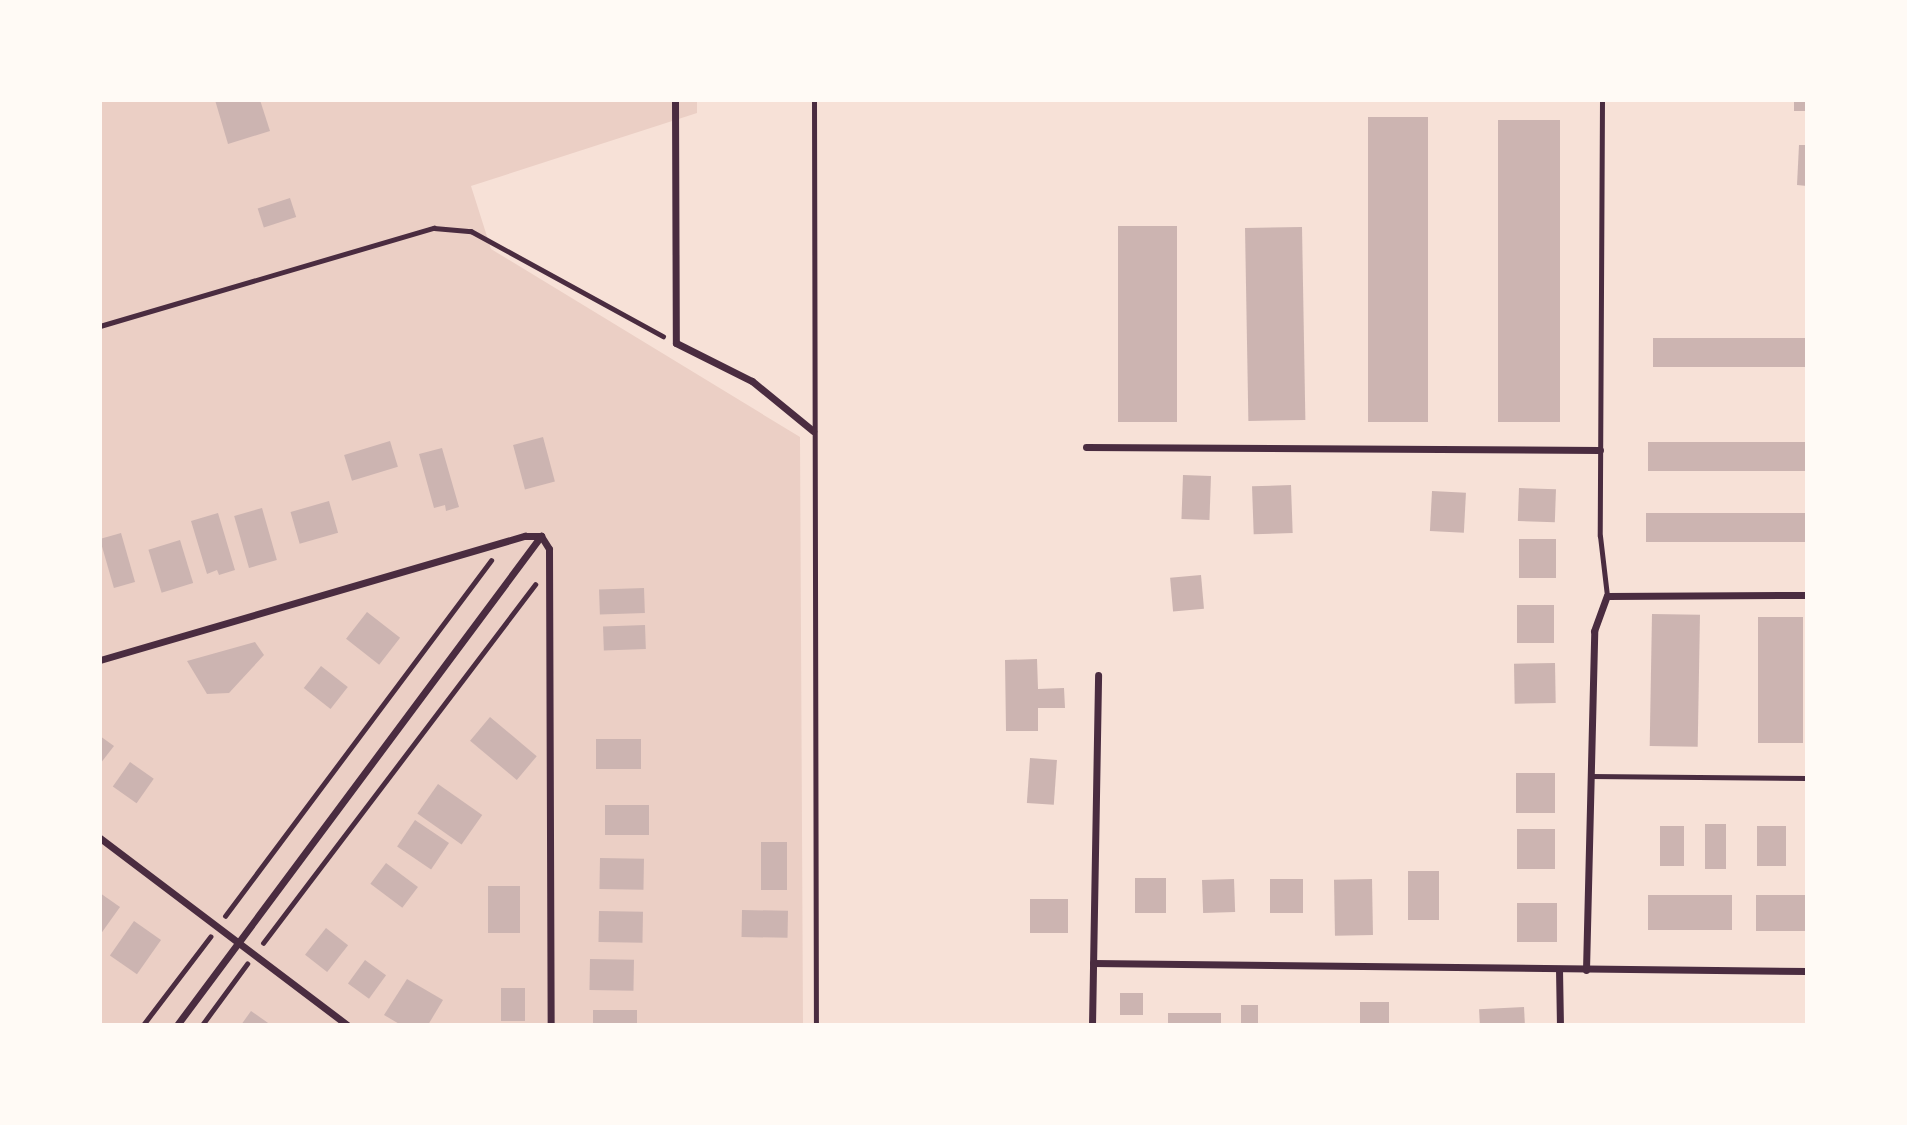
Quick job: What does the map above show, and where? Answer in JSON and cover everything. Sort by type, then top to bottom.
[{"type":"street","points":[[675,100],[676,343],[752,381],[813,431]]},
{"type":"street","points":[[1086,447],[1600,450]]},
{"type":"street","points":[[100,660],[506,541],[541,536]]},
{"type":"street","points":[[541,536],[549,550],[551,1025]]},
{"type":"street","points":[[177,1025],[541,536]]},
{"type":"street","points":[[1586,970],[1594,631],[1607,596],[1807,595]]},
{"type":"street","points":[[1092,1025],[1098,675]]},
{"type":"street","points":[[100,838],[253,957],[347,1025]]},
{"type":"street","points":[[1093,963],[1807,971]]},
{"type":"street","points":[[1559,969],[1560,1025]]},
{"type":"lane","points":[[814,100],[816,1025]]},
{"type":"lane","points":[[1602,100],[1600,536],[1607,596]]},
{"type":"lane","points":[[1589,776],[1807,778]]},
{"type":"path","points":[[100,326],[434,228],[471,231],[676,343]]},
{"type":"path","points":[[143,1025],[506,541]]},
{"type":"path","points":[[202,1025],[549,567]]},
{"type":"shaded area","points":[[100,100],[697,100],[697,113],[471,186],[491,249],[800,437],[803,1025],[100,1025]]},
{"type":"building","points":[[215,100],[260,100],[270,131],[228,144]]},
{"type":"building","points":[[1794,100],[1807,100],[1807,111],[1794,111]]},
{"type":"building","points":[[1368,117],[1428,117],[1428,422],[1368,422]]},
{"type":"building","points":[[1498,120],[1560,120],[1560,422],[1498,422]]},
{"type":"building","points":[[1799,145],[1807,145],[1807,186],[1797,185]]},
{"type":"building","points":[[290,198],[296,217],[264,228],[258,209]]},
{"type":"building","points":[[1118,226],[1177,226],[1177,422],[1118,422]]},
{"type":"building","points":[[1302,227],[1305,420],[1248,421],[1245,228]]},
{"type":"building","points":[[1653,338],[1807,338],[1807,367],[1653,367]]},
{"type":"building","points":[[543,437],[555,481],[525,489],[513,445]]},
{"type":"building","points":[[390,441],[398,467],[352,481],[344,455]]},
{"type":"building","points":[[1648,442],[1807,442],[1807,471],[1648,471]]},
{"type":"building","points":[[442,448],[459,507],[446,511],[445,505],[434,508],[419,454]]},
{"type":"building","points":[[1183,475],[1211,476],[1209,520],[1181,519]]},
{"type":"building","points":[[1291,485],[1293,533],[1254,534],[1252,486]]},
{"type":"building","points":[[1519,488],[1556,489],[1555,522],[1518,521]]},
{"type":"building","points":[[1432,491],[1466,493],[1464,533],[1430,531]]},
{"type":"building","points":[[329,501],[338,533],[300,544],[291,512]]},
{"type":"building","points":[[262,508],[277,560],[249,568],[234,516]]},
{"type":"building","points":[[218,513],[235,570],[219,575],[217,570],[207,574],[191,521]]},
{"type":"building","points":[[1646,513],[1807,513],[1807,542],[1646,542]]},
{"type":"building","points":[[121,533],[135,582],[114,588],[100,539]]},
{"type":"building","points":[[1519,539],[1556,539],[1556,578],[1519,578]]},
{"type":"building","points":[[180,540],[193,583],[162,593],[148,550]]},
{"type":"building","points":[[1201,575],[1204,609],[1173,612],[1170,578]]},
{"type":"building","points":[[644,588],[645,613],[600,615],[599,590]]},
{"type":"building","points":[[1517,605],[1554,605],[1554,643],[1517,643]]},
{"type":"building","points":[[367,612],[400,638],[379,665],[346,639]]},
{"type":"building","points":[[1652,614],[1700,615],[1698,747],[1650,746]]},
{"type":"building","points":[[1758,617],[1803,617],[1803,743],[1758,743]]},
{"type":"building","points":[[645,625],[646,649],[604,650],[603,626]]},
{"type":"building","points":[[255,642],[264,655],[229,693],[207,694],[187,661]]},
{"type":"building","points":[[1037,659],[1038,689],[1064,688],[1065,708],[1038,708],[1038,731],[1006,731],[1005,660]]},
{"type":"building","points":[[1555,663],[1556,703],[1515,704],[1514,664]]},
{"type":"building","points":[[321,666],[348,687],[331,709],[304,688]]},
{"type":"building","points":[[490,717],[537,756],[517,780],[470,741]]},
{"type":"building","points":[[100,736],[114,746],[100,764]]},
{"type":"building","points":[[596,739],[641,739],[641,769],[596,769]]},
{"type":"building","points":[[1030,758],[1057,760],[1054,805],[1027,803]]},
{"type":"building","points":[[130,762],[154,779],[137,803],[113,787]]},
{"type":"building","points":[[1516,773],[1555,773],[1555,813],[1516,813]]},
{"type":"building","points":[[438,784],[482,815],[462,844],[417,813]]},
{"type":"building","points":[[605,805],[649,805],[649,835],[605,835]]},
{"type":"building","points":[[415,820],[449,843],[431,869],[397,847]]},
{"type":"building","points":[[1705,824],[1726,824],[1726,869],[1705,869]]},
{"type":"building","points":[[1660,826],[1684,826],[1684,866],[1660,866]]},
{"type":"building","points":[[1757,826],[1786,826],[1786,866],[1757,866]]},
{"type":"building","points":[[1517,829],[1555,829],[1555,869],[1517,869]]},
{"type":"building","points":[[761,842],[787,842],[787,890],[761,890]]},
{"type":"building","points":[[600,858],[644,859],[643,890],[599,889]]},
{"type":"building","points":[[386,863],[418,887],[402,908],[370,884]]},
{"type":"building","points":[[1408,871],[1439,871],[1439,920],[1408,920]]},
{"type":"building","points":[[1135,878],[1166,878],[1166,913],[1135,913]]},
{"type":"building","points":[[1234,879],[1235,912],[1203,913],[1202,880]]},
{"type":"building","points":[[1270,879],[1303,879],[1303,913],[1270,913]]},
{"type":"building","points":[[1372,879],[1373,935],[1335,936],[1334,880]]},
{"type":"building","points":[[488,886],[520,886],[520,933],[488,933]]},
{"type":"building","points":[[100,893],[120,907],[100,935]]},
{"type":"building","points":[[1648,895],[1732,895],[1732,930],[1648,930]]},
{"type":"building","points":[[1756,895],[1807,895],[1807,931],[1756,931]]},
{"type":"building","points":[[1030,899],[1068,899],[1068,933],[1030,933]]},
{"type":"building","points":[[1517,903],[1557,903],[1557,942],[1517,942]]},
{"type":"building","points":[[742,910],[788,911],[788,938],[742,937]]},
{"type":"building","points":[[599,911],[643,912],[642,943],[598,942]]},
{"type":"building","points":[[134,921],[161,940],[137,974],[110,955]]},
{"type":"building","points":[[326,928],[348,945],[327,972],[305,955]]},
{"type":"building","points":[[590,959],[634,960],[633,991],[589,990]]},
{"type":"building","points":[[365,960],[386,975],[369,999],[348,983]]},
{"type":"building","points":[[407,979],[443,1000],[428,1025],[401,1025],[384,1015]]},
{"type":"building","points":[[501,988],[525,988],[525,1021],[501,1021]]},
{"type":"building","points":[[1120,993],[1143,993],[1143,1015],[1120,1015]]},
{"type":"building","points":[[1360,1002],[1389,1002],[1389,1025],[1360,1025]]},
{"type":"building","points":[[1241,1005],[1258,1005],[1258,1025],[1241,1025]]},
{"type":"building","points":[[1524,1007],[1525,1025],[1480,1025],[1479,1009]]},
{"type":"building","points":[[593,1010],[637,1010],[637,1025],[593,1025]]},
{"type":"building","points":[[251,1011],[271,1025],[241,1025]]},
{"type":"building","points":[[1168,1013],[1221,1013],[1221,1025],[1168,1025]]}]
